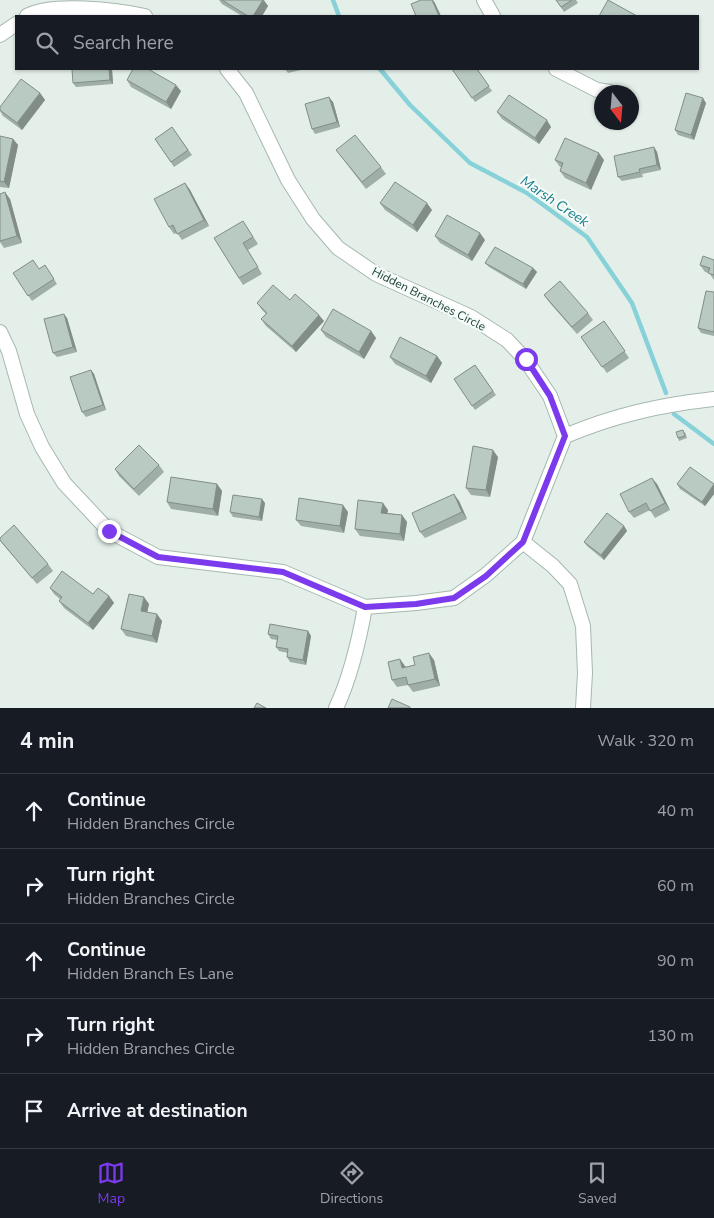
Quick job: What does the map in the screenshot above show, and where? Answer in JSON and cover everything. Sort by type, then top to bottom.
[{"type":"street","points":[[484,0],[492,15]]},
{"type":"street","points":[[32,15],[67,8],[115,10],[140,15]]},
{"type":"street","points":[[0,35],[15,25]]},
{"type":"street","name":"Hidden Branches Circle","points":[[228,70],[246,93],[288,180],[313,219],[338,248],[376,274],[471,317],[507,340],[526,359],[550,396],[565,436]]},
{"type":"street","points":[[558,70],[594,88]]},
{"type":"street","points":[[0,332],[9,351],[27,414],[42,447],[64,482],[109,531],[158,557],[283,572],[365,607],[416,604],[454,598],[486,576],[523,542],[565,436],[601,421],[662,405],[714,399]]},
{"type":"street","points":[[523,542],[553,566],[570,584],[583,626],[585,673],[583,708]]},
{"type":"street","points":[[336,708],[344,692],[365,607]]},
{"type":"building","points":[[222,0],[263,0],[254,15],[246,15]]},
{"type":"building","points":[[421,0],[432,0],[439,15],[416,15],[411,4]]},
{"type":"building","points":[[556,0],[572,0],[561,7]]},
{"type":"building","points":[[608,0],[635,15],[600,15]]},
{"type":"building","points":[[72,70],[109,70],[110,80],[73,83]]},
{"type":"building","points":[[132,70],[150,70],[176,85],[166,102],[127,80]]},
{"type":"building","points":[[453,70],[478,70],[489,86],[472,98]]},
{"type":"building","points":[[21,79],[40,93],[17,123],[0,110],[0,107]]},
{"type":"building","points":[[686,93],[703,98],[691,135],[675,130]]},
{"type":"building","points":[[509,95],[547,120],[535,138],[497,112]]},
{"type":"building","points":[[329,97],[337,122],[312,129],[305,104]]},
{"type":"building","points":[[172,127],[188,150],[171,162],[155,139]]},
{"type":"building","points":[[355,135],[381,167],[362,182],[336,150]]},
{"type":"building","points":[[0,136],[13,139],[4,182],[0,181]]},
{"type":"building","points":[[565,138],[599,153],[586,183],[560,171],[563,163],[555,160]]},
{"type":"building","points":[[654,147],[657,165],[639,169],[640,172],[618,177],[614,156]]},
{"type":"building","points":[[395,182],[427,203],[413,225],[380,203]]},
{"type":"building","points":[[185,183],[204,220],[177,234],[173,225],[169,227],[154,199]]},
{"type":"building","points":[[5,192],[17,236],[0,241],[0,194]]},
{"type":"building","points":[[447,215],[480,233],[468,255],[435,236]]},
{"type":"building","points":[[243,221],[253,237],[243,243],[258,267],[239,278],[214,238]]},
{"type":"building","points":[[495,247],[533,268],[523,284],[485,263]]},
{"type":"building","points":[[703,256],[714,260],[714,275],[708,273],[710,268],[700,265]]},
{"type":"building","points":[[33,260],[39,269],[45,265],[54,279],[28,296],[13,273]]},
{"type":"building","points":[[560,281],[588,313],[572,327],[544,295]]},
{"type":"building","points":[[273,285],[290,300],[295,294],[319,315],[292,346],[261,319],[267,313],[257,303]]},
{"type":"building","points":[[706,291],[714,292],[714,332],[698,328]]},
{"type":"building","points":[[333,309],[371,331],[359,352],[321,330]]},
{"type":"building","points":[[64,314],[73,347],[53,353],[44,319]]},
{"type":"building","points":[[604,321],[625,351],[602,367],[581,337]]},
{"type":"building","points":[[400,337],[437,356],[426,376],[390,357]]},
{"type":"building","points":[[475,365],[493,391],[472,406],[454,379]]},
{"type":"building","points":[[91,370],[103,405],[82,412],[70,377]]},
{"type":"building","points":[[683,430],[685,436],[678,438],[676,432]]},
{"type":"building","points":[[139,445],[159,465],[134,489],[115,469]]},
{"type":"building","points":[[473,446],[493,450],[486,490],[466,488]]},
{"type":"building","points":[[690,467],[714,484],[702,502],[677,484]]},
{"type":"building","points":[[171,477],[217,484],[213,509],[167,502]]},
{"type":"building","points":[[652,478],[665,503],[650,511],[646,503],[629,512],[620,494]]},
{"type":"building","points":[[454,494],[462,512],[420,532],[412,513]]},
{"type":"building","points":[[233,495],[262,499],[259,517],[230,512]]},
{"type":"building","points":[[299,498],[343,505],[340,526],[296,520]]},
{"type":"building","points":[[358,500],[383,503],[381,513],[402,515],[400,534],[355,529]]},
{"type":"building","points":[[607,513],[624,526],[601,555],[584,542]]},
{"type":"building","points":[[14,525],[48,564],[32,578],[0,540]]},
{"type":"building","points":[[62,571],[93,594],[98,588],[109,596],[88,623],[59,601],[62,597],[50,588]]},
{"type":"building","points":[[129,594],[144,597],[141,611],[157,614],[152,636],[121,629]]},
{"type":"building","points":[[270,624],[308,631],[303,660],[287,657],[288,649],[276,647],[278,636],[268,634]]},
{"type":"building","points":[[429,653],[435,679],[408,685],[406,677],[392,680],[388,662],[400,659],[402,668],[415,665],[413,657]]},
{"type":"building","points":[[392,699],[410,707],[410,708],[388,708]]},
{"type":"building","points":[[257,703],[266,708],[254,708]]},
{"type":"waterway","name":"Marsh Creek","points":[[333,0],[339,15]]},
{"type":"waterway","name":"Marsh Creek","points":[[381,70],[410,105],[470,163],[527,193],[587,237],[632,303],[666,393]]},
{"type":"waterway","name":"Marsh Creek","points":[[674,414],[714,444]]},
{"type":"route","points":[[109,531],[134,546],[158,557],[283,572],[365,607],[416,604],[454,598],[486,576],[523,542],[565,436],[550,396],[526,359]]}]
